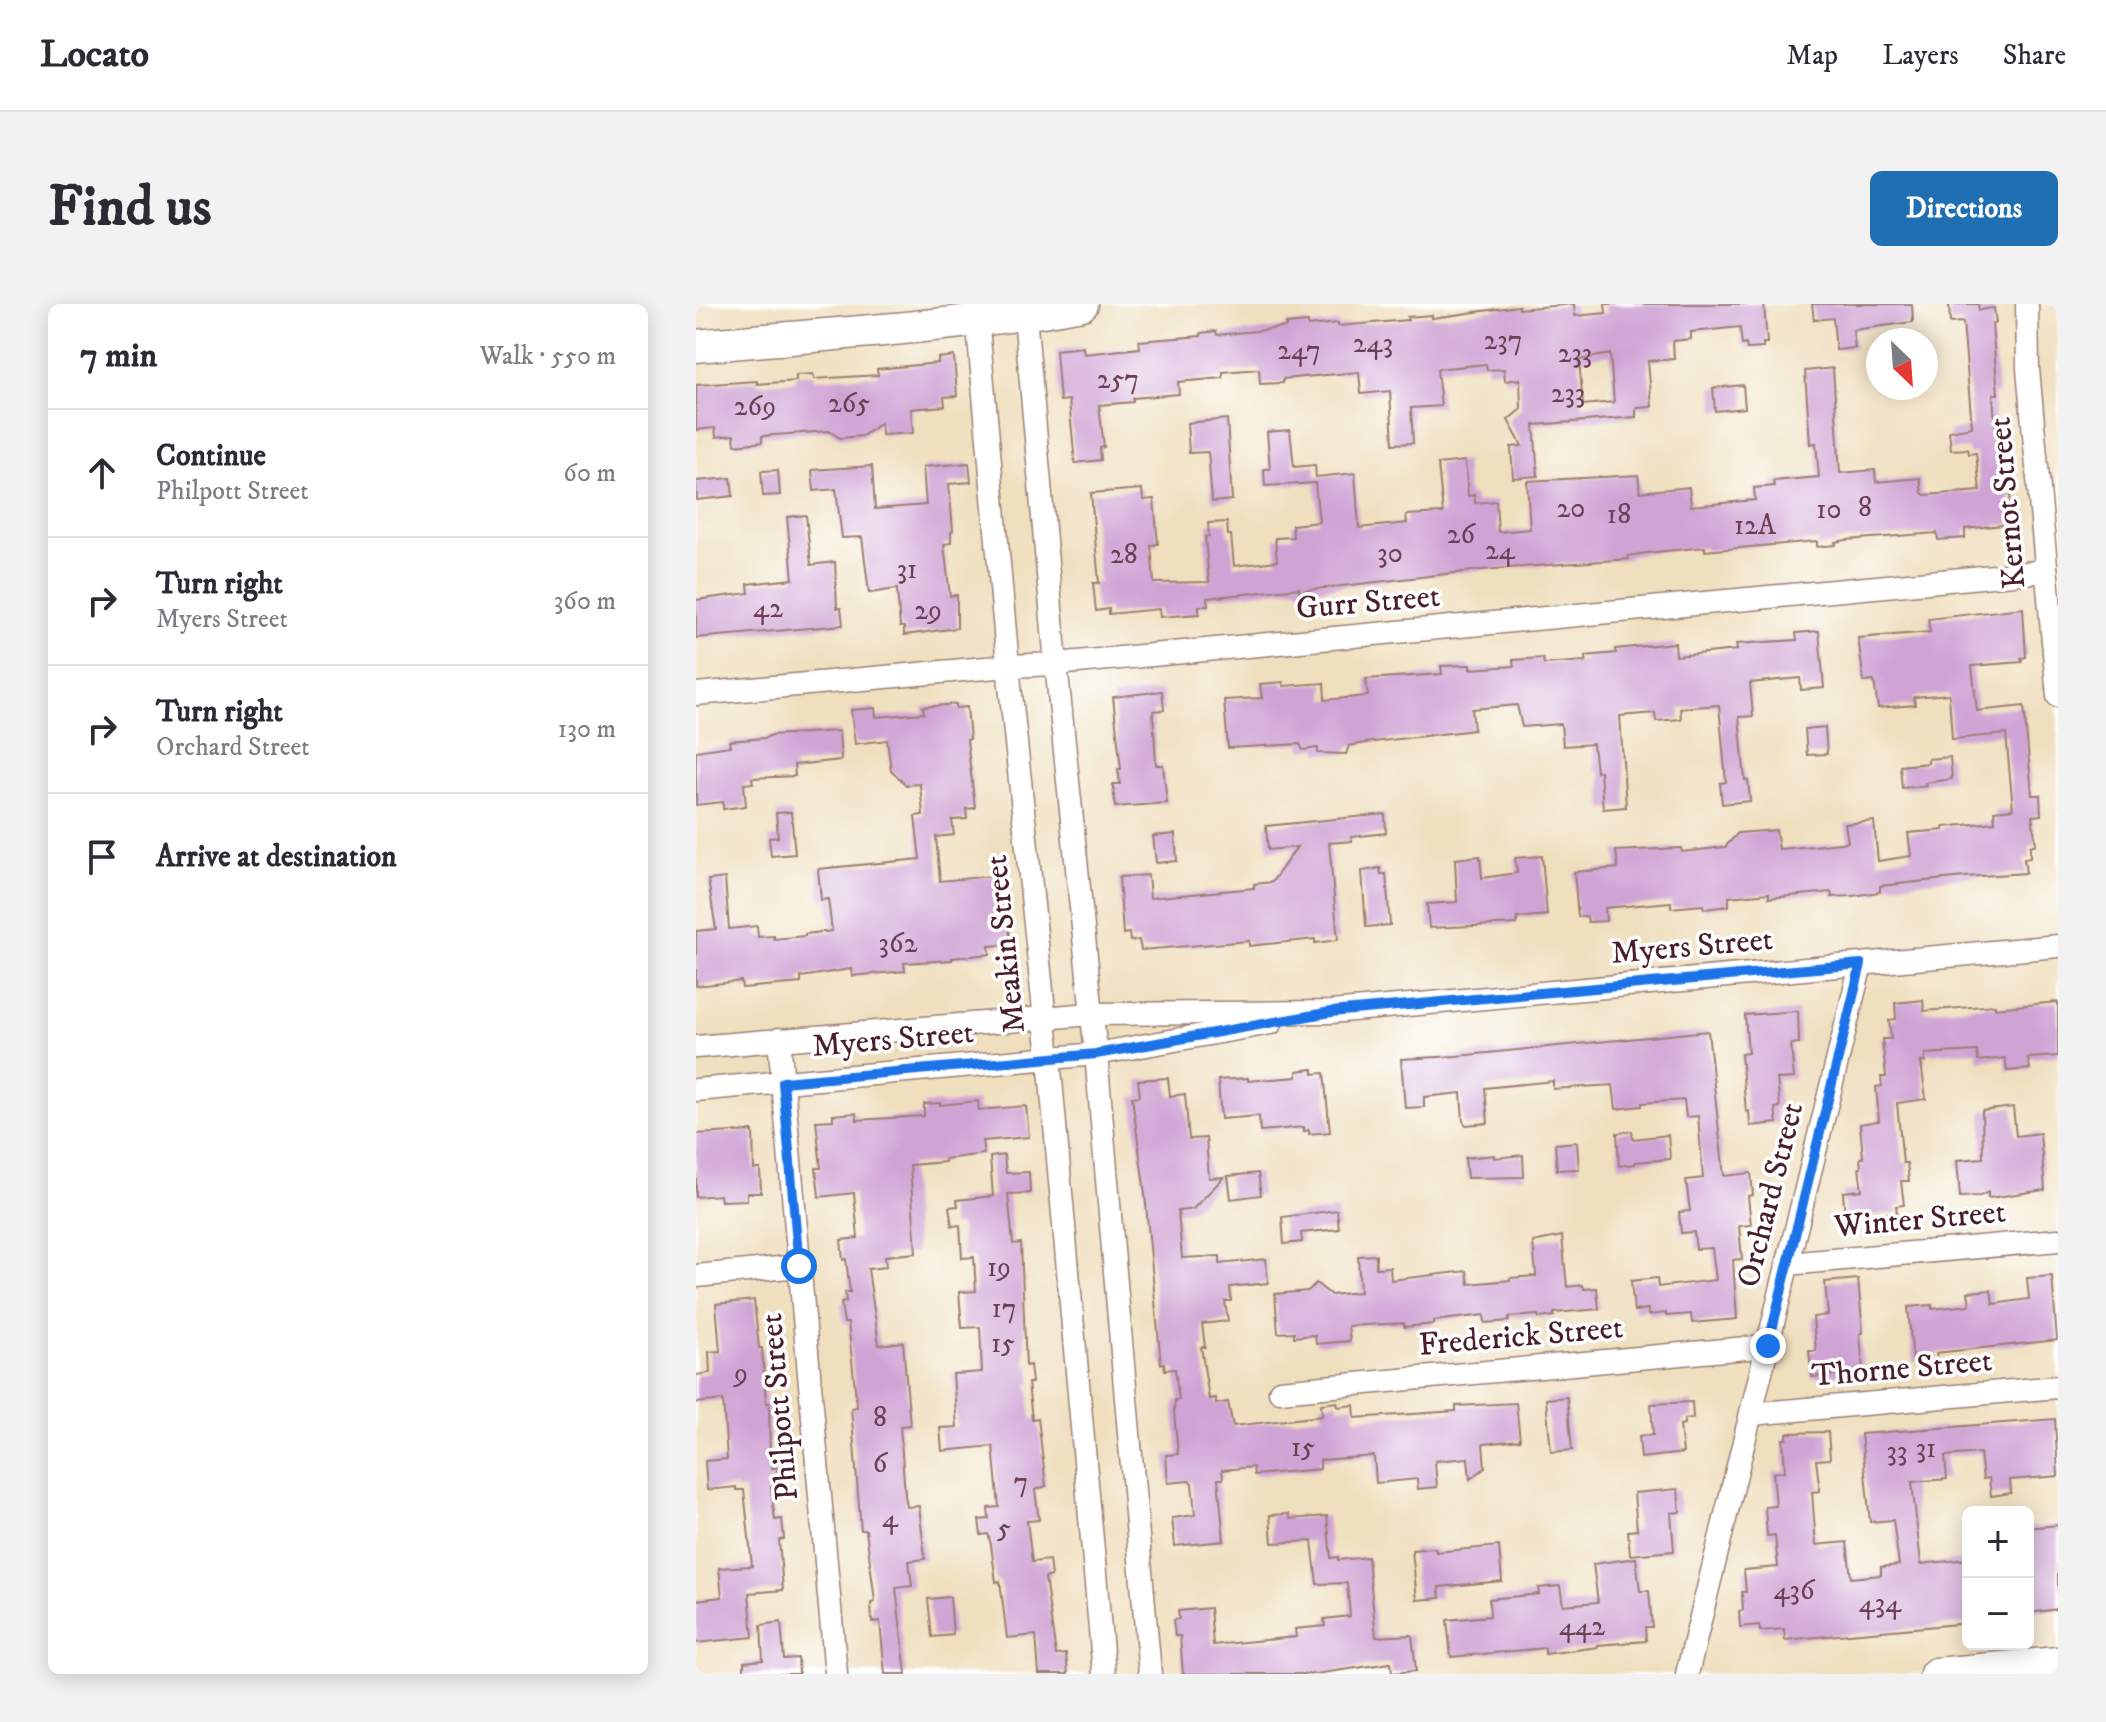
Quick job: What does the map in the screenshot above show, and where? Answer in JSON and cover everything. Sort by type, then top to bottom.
[{"type":"street","points":[[696,346],[976,312],[1082,304]]},
{"type":"street","name":"Kernot Street","points":[[2027,304],[2028,369],[2058,696]]},
{"type":"street","points":[[1024,310],[1096,1054],[1150,1674]]},
{"type":"street","name":"Meakin Street","points":[[976,312],[1008,666],[1049,1058],[1104,1674]]},
{"type":"street","name":"Gurr Street","points":[[696,694],[1056,664],[2046,571]]},
{"type":"street","name":"Myers Street","points":[[696,1047],[1045,1016],[1331,1012],[2058,946]]},
{"type":"street","name":"Orchard Street","points":[[1687,1674],[1861,964]]},
{"type":"street","name":"Myers Street","points":[[696,1090],[1096,1054],[1331,1012]]},
{"type":"street","name":"Philpott Street","points":[[779,1039],[836,1674]]},
{"type":"street","name":"Winter Street","points":[[1787,1264],[2058,1240]]},
{"type":"street","points":[[696,1276],[799,1266]]},
{"type":"street","name":"Frederick Street","points":[[1280,1391],[1768,1346]]},
{"type":"street","name":"Thorne Street","points":[[1751,1414],[2058,1387]]},
{"type":"street","points":[[1936,1674],[2058,1663]]},
{"type":"building","points":[[1574,304],[1575,316],[1606,313],[1605,304],[1764,304],[1767,343],[1763,343],[1763,348],[1747,349],[1746,344],[1742,345],[1740,327],[1691,332],[1691,339],[1673,341],[1674,359],[1648,361],[1652,407],[1636,408],[1636,417],[1534,425],[1538,476],[1513,478],[1511,447],[1522,446],[1508,420],[1521,409],[1520,379],[1505,381],[1504,369],[1487,370],[1486,364],[1437,369],[1441,406],[1411,408],[1413,443],[1393,444],[1390,391],[1361,394],[1359,372],[1260,384],[1259,369],[1223,372],[1223,378],[1178,382],[1179,394],[1099,405],[1104,447],[1100,448],[1101,460],[1075,463],[1069,400],[1060,401],[1056,350],[1083,347],[1084,354],[1140,348],[1139,341],[1201,336],[1201,333],[1216,331],[1217,335],[1308,322],[1308,326],[1338,323],[1338,326],[1519,306],[1519,309]],"holes":[[[1610,354],[1614,402],[1583,405],[1579,360]]]},
{"type":"building","points":[[1812,304],[1912,304],[1913,322],[1853,330],[1855,348],[1836,350],[1833,318],[1814,320]]},
{"type":"building","points":[[1949,304],[1978,304],[1979,310],[1994,308],[1996,323],[1992,324],[1998,394],[1993,394],[1995,425],[1998,425],[2003,481],[2009,480],[2012,524],[1965,529],[1965,538],[1938,540],[1937,533],[1846,540],[1835,542],[1836,545],[1817,547],[1817,541],[1705,551],[1705,547],[1646,553],[1628,556],[1629,559],[1481,570],[1207,598],[1208,606],[1199,606],[1199,614],[1160,617],[1159,609],[1109,614],[1109,609],[1096,611],[1093,583],[1099,583],[1091,493],[1142,489],[1143,500],[1154,499],[1158,544],[1151,545],[1154,583],[1209,582],[1205,537],[1209,536],[1208,523],[1227,522],[1234,566],[1277,561],[1275,538],[1293,537],[1292,525],[1319,522],[1315,483],[1265,486],[1264,469],[1270,469],[1267,432],[1290,430],[1294,467],[1315,465],[1316,477],[1355,473],[1359,528],[1407,523],[1406,515],[1443,513],[1438,464],[1465,461],[1468,496],[1474,495],[1475,503],[1496,501],[1498,532],[1530,529],[1527,481],[1638,475],[1640,492],[1689,487],[1691,506],[1755,500],[1754,488],[1774,486],[1773,481],[1819,477],[1816,443],[1810,444],[1805,371],[1833,368],[1840,473],[1875,470],[1876,482],[1920,478],[1925,495],[1980,491],[1976,453],[1969,454],[1968,449],[1951,450],[1949,431],[1972,427],[1963,322],[1950,323]]},
{"type":"building","points":[[954,356],[957,396],[944,397],[945,406],[911,409],[913,433],[882,435],[881,423],[862,436],[840,438],[829,431],[762,436],[762,442],[735,445],[734,435],[716,437],[715,428],[696,430],[696,385],[796,381],[796,375],[813,374],[814,379],[878,375],[877,369],[938,363],[938,358]]},
{"type":"building","points":[[1743,385],[1745,408],[1715,411],[1713,388]]},
{"type":"building","points":[[1227,419],[1232,500],[1212,502],[1208,452],[1189,453],[1187,423]]},
{"type":"building","points":[[969,463],[971,482],[949,484],[953,531],[951,543],[944,544],[950,596],[957,595],[957,628],[904,635],[904,627],[900,627],[897,589],[869,593],[862,537],[842,538],[836,489],[814,491],[812,470],[872,466],[875,509],[926,505],[923,467]]},
{"type":"building","points":[[778,470],[780,495],[763,496],[761,471]]},
{"type":"building","points":[[731,478],[733,496],[697,500],[696,481]]},
{"type":"building","points":[[806,515],[811,565],[835,562],[837,608],[841,608],[843,625],[696,638],[696,600],[749,593],[748,584],[793,579],[787,517]]},
{"type":"building","points":[[2023,608],[2026,657],[2021,658],[2022,662],[1972,666],[1977,711],[2024,706],[2032,795],[2040,795],[2041,815],[2032,816],[2036,844],[2030,846],[2030,858],[2024,859],[2026,873],[1880,886],[1880,892],[1852,896],[1832,897],[1831,892],[1769,898],[1769,893],[1729,897],[1729,906],[1704,909],[1703,905],[1671,908],[1671,902],[1605,908],[1606,921],[1588,922],[1587,916],[1578,917],[1574,872],[1618,868],[1616,851],[1681,848],[1682,852],[1725,847],[1738,833],[1776,830],[1779,849],[1815,846],[1848,842],[1845,824],[1874,821],[1878,861],[1911,856],[1908,833],[1995,822],[1994,811],[2013,809],[2006,734],[1952,739],[1949,694],[1914,697],[1915,705],[1878,708],[1874,681],[1864,682],[1858,638],[1930,632],[1928,619]]},
{"type":"building","points":[[1819,631],[1824,688],[1801,690],[1800,678],[1750,683],[1753,716],[1739,717],[1750,801],[1722,804],[1720,783],[1726,782],[1719,705],[1680,708],[1681,719],[1656,721],[1655,713],[1620,716],[1626,807],[1603,809],[1600,771],[1596,772],[1593,744],[1563,746],[1561,724],[1522,727],[1517,705],[1472,709],[1474,730],[1349,746],[1346,754],[1318,753],[1318,748],[1303,750],[1300,744],[1228,748],[1224,700],[1262,698],[1260,684],[1324,683],[1325,700],[1368,696],[1366,679],[1442,674],[1441,666],[1470,665],[1470,669],[1514,666],[1513,660],[1543,658],[1544,664],[1586,661],[1585,656],[1616,653],[1615,649],[1675,643],[1676,656],[1737,650],[1736,644],[1797,640],[1796,633]]},
{"type":"building","points":[[1162,691],[1164,710],[1153,711],[1156,765],[1163,765],[1167,803],[1115,807],[1113,784],[1120,784],[1118,769],[1121,769],[1113,697]]},
{"type":"building","points":[[956,704],[956,708],[967,707],[970,739],[967,740],[975,808],[966,809],[967,819],[952,820],[954,835],[936,837],[940,881],[1002,875],[1011,944],[989,946],[990,954],[904,963],[905,971],[852,976],[851,969],[801,977],[801,983],[742,988],[741,981],[696,986],[696,931],[716,929],[708,880],[725,878],[729,929],[757,926],[758,937],[774,936],[774,939],[805,936],[832,931],[828,899],[821,900],[818,869],[920,859],[915,816],[923,815],[920,784],[906,785],[891,770],[887,740],[855,744],[851,710],[875,708],[876,717],[924,713],[923,707]]},
{"type":"building","points":[[1825,727],[1827,754],[1807,755],[1805,729]]},
{"type":"building","points":[[839,731],[841,760],[794,765],[795,776],[752,778],[753,783],[744,784],[746,806],[723,809],[723,802],[696,805],[696,751],[730,746],[729,741]]},
{"type":"building","points":[[1950,757],[1952,779],[1902,788],[1900,766]]},
{"type":"building","points":[[791,812],[795,854],[771,856],[769,838],[778,837],[776,813]]},
{"type":"building","points":[[1385,814],[1386,833],[1329,843],[1338,940],[1315,943],[1315,939],[1249,946],[1249,941],[1141,950],[1139,940],[1130,941],[1129,933],[1123,934],[1119,877],[1148,875],[1150,898],[1254,888],[1254,884],[1272,882],[1297,847],[1268,850],[1266,826]]},
{"type":"building","points":[[1175,834],[1177,861],[1156,863],[1153,836]]},
{"type":"building","points":[[1480,856],[1482,878],[1517,873],[1515,858],[1542,856],[1547,915],[1517,918],[1517,924],[1429,928],[1427,904],[1457,902],[1455,859]]},
{"type":"building","points":[[1380,868],[1381,874],[1386,874],[1390,925],[1366,927],[1362,871]]},
{"type":"building","points":[[1923,1000],[1924,1011],[2058,1002],[2058,1056],[2028,1058],[2030,1069],[2007,1071],[2005,1058],[1978,1061],[1977,1051],[1925,1054],[1925,1062],[1921,1062],[1926,1099],[1897,1103],[1903,1163],[1907,1163],[1909,1181],[1901,1181],[1904,1205],[1896,1206],[1897,1213],[1845,1218],[1843,1192],[1862,1190],[1860,1124],[1879,1121],[1876,1087],[1882,1086],[1881,1077],[1886,1077],[1882,1039],[1891,1039],[1889,1020],[1896,1019],[1895,1003]]},
{"type":"building","points":[[1798,1011],[1799,1043],[1791,1044],[1794,1078],[1777,1079],[1780,1107],[1775,1108],[1777,1123],[1750,1126],[1741,1054],[1748,1053],[1745,1015]]},
{"type":"building","points":[[1708,1031],[1724,1176],[1751,1173],[1753,1195],[1748,1196],[1751,1225],[1739,1226],[1742,1259],[1733,1260],[1737,1319],[1692,1323],[1691,1314],[1666,1316],[1666,1313],[1648,1315],[1648,1309],[1634,1311],[1631,1281],[1657,1278],[1658,1287],[1716,1280],[1712,1248],[1696,1249],[1694,1232],[1681,1233],[1679,1212],[1690,1211],[1686,1180],[1703,1178],[1698,1116],[1686,1117],[1684,1100],[1642,1103],[1642,1106],[1616,1109],[1613,1085],[1553,1089],[1553,1081],[1485,1088],[1488,1123],[1466,1125],[1461,1093],[1424,1097],[1424,1107],[1405,1108],[1401,1059]]},
{"type":"building","points":[[1313,1069],[1313,1074],[1324,1073],[1330,1132],[1309,1134],[1304,1127],[1260,1131],[1259,1116],[1221,1119],[1218,1080],[1297,1077],[1297,1071]]},
{"type":"building","points":[[1168,1078],[1170,1096],[1185,1094],[1189,1139],[1206,1138],[1209,1178],[1224,1177],[1193,1209],[1178,1211],[1182,1258],[1220,1256],[1220,1264],[1266,1259],[1268,1283],[1230,1287],[1231,1301],[1225,1301],[1228,1321],[1202,1324],[1205,1347],[1201,1347],[1209,1399],[1216,1398],[1216,1404],[1228,1402],[1233,1426],[1322,1416],[1321,1404],[1337,1402],[1338,1407],[1354,1405],[1355,1418],[1456,1411],[1456,1406],[1516,1403],[1520,1440],[1483,1444],[1485,1468],[1470,1479],[1468,1458],[1435,1461],[1437,1487],[1418,1489],[1417,1479],[1376,1483],[1374,1456],[1320,1460],[1320,1469],[1254,1475],[1253,1467],[1222,1470],[1223,1479],[1218,1479],[1224,1541],[1175,1546],[1172,1518],[1195,1515],[1192,1483],[1168,1483],[1166,1455],[1178,1454],[1174,1411],[1175,1400],[1179,1400],[1175,1369],[1165,1370],[1164,1363],[1161,1364],[1145,1194],[1132,1097],[1140,1096],[1138,1080]]},
{"type":"building","points":[[978,1101],[979,1110],[1026,1106],[1029,1137],[982,1141],[984,1154],[910,1165],[916,1253],[885,1256],[886,1267],[868,1269],[879,1345],[903,1342],[910,1425],[900,1426],[905,1495],[907,1507],[919,1506],[925,1559],[909,1561],[912,1586],[896,1588],[906,1674],[885,1674],[880,1621],[872,1622],[871,1603],[875,1602],[866,1530],[861,1530],[851,1408],[857,1407],[848,1323],[844,1323],[841,1303],[846,1302],[845,1292],[850,1292],[841,1240],[858,1238],[854,1193],[819,1197],[816,1168],[821,1168],[816,1121],[833,1120],[833,1115],[856,1113],[857,1120],[924,1116],[924,1104]]},
{"type":"building","points":[[2013,1107],[2016,1136],[2040,1133],[2045,1190],[1988,1198],[1988,1192],[1980,1196],[1960,1197],[1957,1160],[1983,1158],[1982,1111]]},
{"type":"building","points":[[753,1131],[754,1169],[760,1169],[761,1193],[747,1193],[747,1200],[721,1201],[720,1195],[696,1197],[696,1134]]},
{"type":"building","points":[[1632,1131],[1633,1139],[1668,1135],[1670,1159],[1619,1166],[1617,1133]]},
{"type":"building","points":[[1577,1142],[1579,1169],[1557,1170],[1555,1144]]},
{"type":"building","points":[[1004,1155],[1006,1173],[1029,1172],[1030,1193],[1008,1194],[1013,1244],[1021,1243],[1026,1366],[1030,1365],[1032,1383],[1028,1383],[1032,1419],[1038,1418],[1046,1486],[1035,1490],[1039,1520],[1027,1521],[1032,1562],[1049,1560],[1051,1576],[1045,1578],[1056,1655],[1066,1654],[1068,1674],[1039,1674],[1036,1635],[1007,1638],[1000,1581],[996,1582],[988,1534],[981,1535],[979,1520],[989,1519],[988,1508],[999,1507],[993,1446],[942,1451],[940,1428],[957,1427],[953,1374],[982,1372],[980,1327],[962,1328],[959,1292],[976,1291],[974,1257],[962,1258],[960,1225],[952,1226],[949,1207],[958,1206],[957,1200],[993,1196],[990,1157]]},
{"type":"building","points":[[1494,1155],[1494,1158],[1523,1155],[1524,1177],[1467,1178],[1465,1158]]},
{"type":"building","points":[[1258,1173],[1261,1195],[1231,1199],[1228,1176]]},
{"type":"building","points":[[1337,1210],[1339,1229],[1301,1233],[1302,1242],[1284,1244],[1282,1217]]},
{"type":"building","points":[[1562,1236],[1567,1287],[1583,1285],[1584,1289],[1597,1288],[1599,1309],[1554,1313],[1554,1316],[1539,1318],[1538,1315],[1509,1317],[1509,1321],[1485,1323],[1484,1315],[1404,1327],[1404,1323],[1348,1326],[1350,1341],[1316,1344],[1315,1335],[1294,1337],[1294,1332],[1278,1333],[1275,1294],[1308,1291],[1316,1283],[1331,1295],[1360,1292],[1358,1256],[1376,1255],[1376,1268],[1390,1267],[1391,1280],[1467,1271],[1469,1284],[1510,1280],[1536,1276],[1533,1242]]},
{"type":"building","points":[[2052,1276],[2057,1340],[1936,1353],[1937,1360],[1913,1362],[1908,1307],[1932,1305],[1932,1309],[1970,1305],[1968,1292],[1991,1290],[1993,1304],[2029,1299],[2027,1278]]},
{"type":"building","points":[[1858,1279],[1863,1372],[1812,1377],[1809,1351],[1816,1351],[1813,1317],[1828,1315],[1825,1282]]},
{"type":"building","points":[[754,1300],[766,1403],[769,1403],[770,1456],[772,1468],[777,1468],[779,1486],[771,1487],[775,1520],[782,1519],[784,1539],[779,1540],[783,1590],[749,1593],[753,1637],[696,1643],[696,1600],[722,1597],[719,1568],[752,1566],[744,1490],[736,1490],[736,1487],[707,1490],[705,1461],[727,1459],[723,1400],[696,1403],[696,1375],[710,1373],[709,1352],[720,1351],[716,1304]]},
{"type":"building","points":[[1567,1397],[1572,1450],[1551,1452],[1546,1399]]},
{"type":"building","points":[[1692,1402],[1693,1418],[1684,1419],[1684,1424],[1680,1425],[1683,1453],[1641,1458],[1639,1436],[1653,1435],[1651,1404]]},
{"type":"building","points":[[2055,1419],[2058,1476],[2010,1480],[2011,1493],[1991,1496],[1989,1478],[1983,1479],[1980,1453],[1945,1456],[1947,1479],[1912,1482],[1921,1564],[1962,1560],[1962,1624],[1785,1640],[1784,1629],[1760,1631],[1759,1625],[1740,1627],[1742,1592],[1746,1592],[1744,1570],[1778,1567],[1775,1535],[1767,1536],[1765,1507],[1776,1506],[1773,1473],[1785,1471],[1783,1439],[1787,1439],[1787,1433],[1828,1432],[1830,1459],[1816,1460],[1820,1491],[1812,1492],[1816,1545],[1847,1542],[1851,1578],[1881,1575],[1881,1567],[1899,1565],[1893,1520],[1870,1522],[1861,1434]]},
{"type":"building","points":[[1678,1489],[1680,1512],[1671,1513],[1674,1551],[1630,1555],[1628,1531],[1637,1530],[1634,1493]]},
{"type":"building","points":[[1289,1514],[1290,1519],[1327,1516],[1331,1558],[1368,1557],[1376,1637],[1412,1635],[1416,1671],[1392,1673],[1391,1663],[1315,1674],[1183,1674],[1180,1636],[1175,1636],[1173,1620],[1179,1619],[1178,1611],[1210,1608],[1213,1645],[1296,1637],[1295,1629],[1325,1626],[1324,1619],[1350,1616],[1347,1583],[1317,1584],[1312,1541],[1272,1543],[1270,1515]]},
{"type":"building","points":[[2058,1525],[2058,1609],[2034,1612],[2034,1527]]},
{"type":"building","points":[[1499,1546],[1502,1581],[1439,1587],[1440,1598],[1417,1600],[1412,1550],[1435,1548],[1436,1552]]},
{"type":"building","points":[[1636,1558],[1640,1591],[1649,1591],[1652,1627],[1645,1627],[1646,1641],[1545,1654],[1545,1648],[1451,1657],[1447,1620],[1490,1616],[1489,1599],[1539,1594],[1538,1588],[1560,1586],[1563,1605],[1598,1602],[1593,1564]]},
{"type":"building","points":[[950,1597],[953,1635],[932,1637],[928,1599]]},
{"type":"building","points":[[781,1622],[784,1659],[798,1658],[799,1674],[744,1674],[744,1662],[763,1660],[761,1625]]},
{"type":"route","points":[[799,1266],[783,1082],[1096,1054],[1331,1012],[1861,964],[1768,1346]]}]
